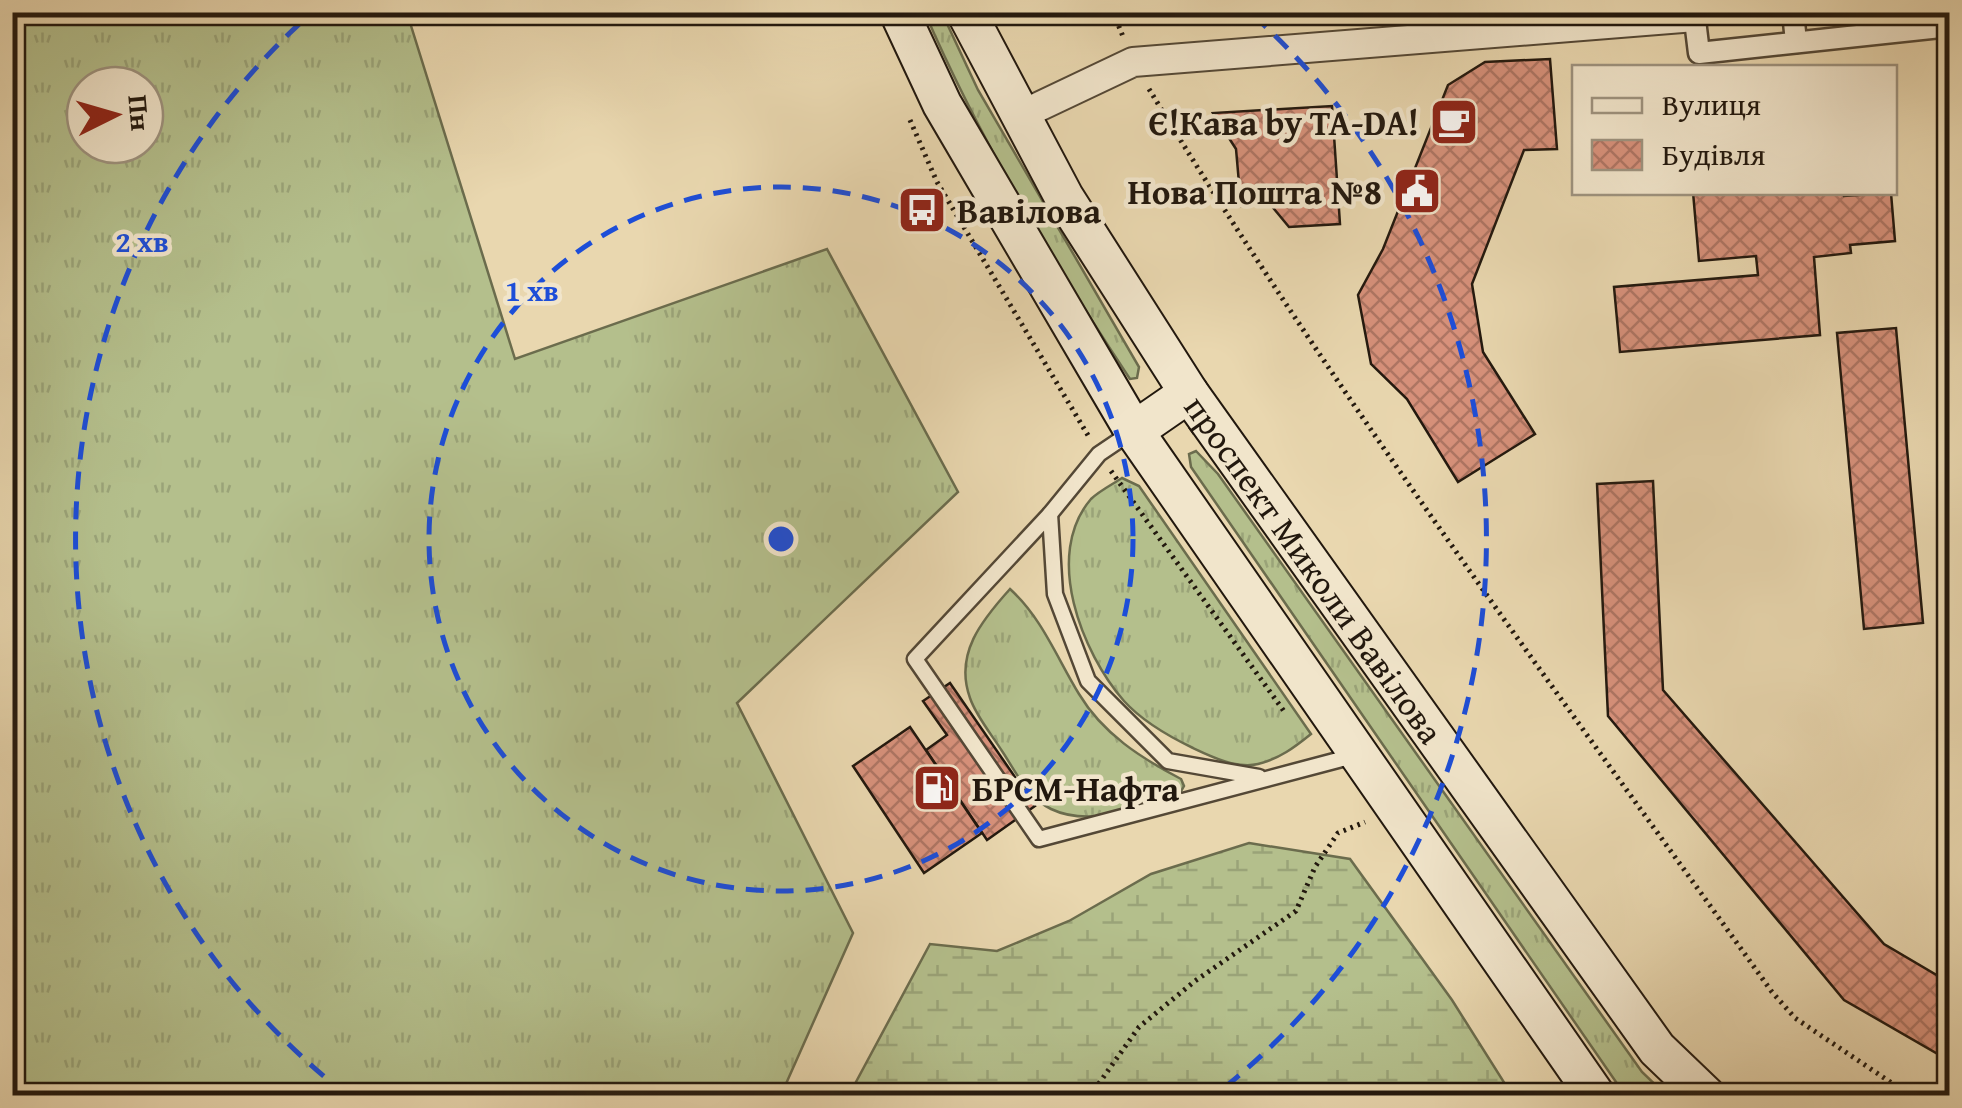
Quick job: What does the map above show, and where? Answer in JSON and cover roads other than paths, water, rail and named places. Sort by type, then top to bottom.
[{"type":"main road","name":"проспект Миколи Вавілова","points":[[899,12],[958,133],[1134,430],[1596,1096]]},
{"type":"main road","name":"проспект Миколи Вавілова","points":[[966,12],[1064,198],[1189,394],[1657,1049],[1706,1096]]},
{"type":"main road","points":[[1134,430],[1189,394]]},
{"type":"street","points":[[1793,12],[1796,42]]},
{"type":"street","points":[[1018,116],[1133,62],[1694,14],[1699,53],[1950,26]]},
{"type":"lane","points":[[1134,430],[1099,454],[1050,514],[915,660],[1039,839],[1360,754]]},
{"type":"lane","points":[[1050,514],[1055,594],[1088,681],[1168,761],[1267,779]]},
{"type":"place","name":"Є!Кава by TA-DA!","points":[[1454,122]]},
{"type":"place","name":"Нова Пошта №8","points":[[1417,191]]},
{"type":"place","name":"Вавілова","points":[[922,210]]},
{"type":"place","name":"БРСМ-Нафта","points":[[937,788]]}]
